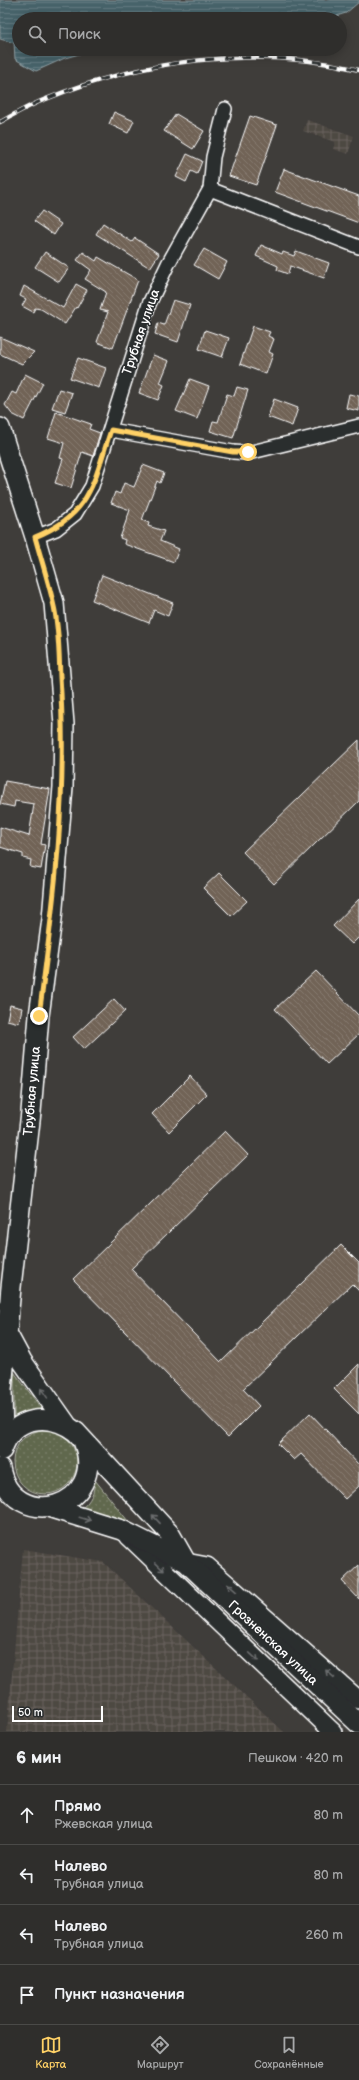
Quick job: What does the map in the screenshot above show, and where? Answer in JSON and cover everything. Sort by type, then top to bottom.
[{"type":"main road","name":"Трубная улица","points":[[0,428],[35,537],[54,603],[64,724],[63,787],[52,919],[39,1016],[31,1112],[11,1287],[2,1390],[1,1450]]},
{"type":"main road","points":[[8,1335],[26,1367],[67,1425]]},
{"type":"main road","points":[[1,1450],[15,1429],[35,1419],[52,1419],[67,1425],[76,1432],[170,1534],[186,1562]]},
{"type":"main road","points":[[48,1507],[74,1496],[84,1481],[88,1460],[83,1441]]},
{"type":"main road","points":[[0,1468],[3,1484],[20,1500],[29,1505],[48,1507],[122,1530],[186,1562]]},
{"type":"main road","name":"Грозненская улица","points":[[186,1562],[359,1724]]},
{"type":"street","name":"Трубная улица","points":[[35,537],[56,529],[75,514],[87,497],[92,486],[111,430],[140,329],[152,298],[168,264],[210,189],[213,157],[225,109]]},
{"type":"street","points":[[210,189],[359,247]]},
{"type":"street","points":[[111,430],[233,452],[248,452],[359,426]]},
{"type":"street","points":[[122,1530],[333,1732]]},
{"type":"street","points":[[186,1562],[207,1566],[359,1700]]},
{"type":"shaded area","points":[[307,120],[354,136],[348,154],[333,149],[335,142],[303,131]]},
{"type":"shaded area","points":[[23,1549],[103,1562],[284,1732],[7,1732]]},
{"type":"green space","points":[[14,1372],[45,1413],[14,1423]]},
{"type":"green space","points":[[39,1430],[51,1430],[68,1439],[75,1450],[77,1462],[75,1474],[68,1485],[51,1494],[39,1494],[27,1489],[18,1480],[13,1468],[13,1456],[18,1444],[27,1435]]},
{"type":"green space","points":[[95,1480],[132,1526],[81,1509],[91,1496],[94,1489]]},
{"type":"water","points":[[0,0],[359,0],[359,2],[347,12],[12,12],[12,42],[0,39]]},
{"type":"water","points":[[15,56],[72,56],[36,71],[15,59]]},
{"type":"building","points":[[114,112],[134,121],[128,133],[109,124]]},
{"type":"building","points":[[176,114],[204,131],[193,149],[164,131]]},
{"type":"building","points":[[250,116],[277,125],[256,185],[229,176]]},
{"type":"building","points":[[187,154],[202,161],[197,174],[191,171],[186,182],[176,177]]},
{"type":"building","points":[[284,169],[359,196],[359,223],[275,192]]},
{"type":"building","points":[[42,211],[61,224],[54,235],[34,221]]},
{"type":"building","points":[[103,223],[132,242],[135,238],[159,254],[150,268],[96,234]]},
{"type":"building","points":[[261,245],[282,254],[283,252],[294,256],[296,251],[329,263],[324,278],[290,266],[288,274],[277,270],[278,266],[256,256]]},
{"type":"building","points":[[204,249],[227,262],[218,279],[194,265]]},
{"type":"building","points":[[45,252],[69,268],[59,282],[35,267]]},
{"type":"building","points":[[83,252],[96,261],[98,257],[138,280],[113,348],[97,342],[108,312],[100,310],[106,292],[85,279],[91,270],[77,260]]},
{"type":"building","points":[[76,284],[87,290],[77,308],[76,307],[65,324],[41,309],[35,308],[33,312],[22,306],[26,299],[20,296],[24,286],[63,308]]},
{"type":"building","points":[[173,300],[190,305],[178,342],[155,334],[158,323],[164,325]]},
{"type":"building","points":[[253,326],[270,332],[268,336],[274,339],[269,352],[273,354],[266,374],[240,364]]},
{"type":"building","points":[[205,330],[229,338],[222,357],[199,349]]},
{"type":"building","points":[[0,337],[34,352],[22,364],[0,354]]},
{"type":"building","points":[[153,355],[169,361],[160,383],[164,385],[158,400],[139,393]]},
{"type":"building","points":[[78,358],[106,368],[99,388],[70,378]]},
{"type":"building","points":[[25,374],[43,383],[24,420],[12,414],[5,405],[12,392],[16,394]]},
{"type":"building","points":[[190,379],[209,386],[197,419],[176,411]]},
{"type":"building","points":[[237,387],[248,390],[233,438],[210,431],[213,421],[218,422],[227,394],[234,396]]},
{"type":"building","points":[[59,389],[72,393],[65,412],[52,408]]},
{"type":"building","points":[[349,394],[359,396],[359,411],[346,408]]},
{"type":"building","points":[[274,399],[298,408],[292,426],[268,417]]},
{"type":"building","points":[[56,412],[91,424],[89,429],[100,433],[93,456],[82,452],[71,488],[55,483],[63,459],[60,458],[64,443],[48,438]]},
{"type":"building","points":[[143,465],[164,473],[160,483],[157,481],[142,520],[149,523],[148,526],[164,531],[160,541],[179,549],[174,562],[124,544],[125,540],[120,538],[130,510],[111,503],[115,492],[120,494],[124,483],[134,487]]},
{"type":"building","points":[[102,575],[173,603],[168,616],[154,610],[149,623],[92,600]]},
{"type":"building","points":[[359,740],[359,801],[274,884],[243,852]]},
{"type":"building","points":[[5,781],[50,789],[41,844],[45,845],[41,869],[30,867],[31,860],[23,858],[23,854],[0,847],[0,827],[29,836],[34,804],[15,801],[14,807],[0,804]]},
{"type":"building","points":[[219,873],[247,901],[231,916],[203,888]]},
{"type":"building","points":[[359,899],[359,937],[352,944],[333,926]]},
{"type":"building","points":[[316,971],[359,1016],[359,1034],[327,1064],[275,1009]]},
{"type":"building","points":[[114,999],[125,1011],[84,1049],[73,1037]]},
{"type":"building","points":[[10,1005],[22,1008],[19,1023],[7,1020]]},
{"type":"building","points":[[190,1076],[207,1094],[169,1132],[152,1114]]},
{"type":"building","points":[[225,1131],[248,1155],[131,1269],[221,1362],[341,1245],[359,1263],[359,1291],[352,1284],[243,1389],[259,1406],[228,1437],[73,1279]]},
{"type":"building","points":[[359,1364],[359,1414],[334,1389]]},
{"type":"building","points":[[310,1413],[359,1465],[359,1486],[345,1499],[301,1454],[294,1460],[278,1444]]},
{"type":"building","points":[[359,1565],[359,1599],[342,1581]]},
{"type":"railway","points":[[0,122],[40,101],[83,85],[122,74],[201,60],[280,58],[320,62],[359,70]]},
{"type":"route","points":[[39,1016],[52,919],[59,848],[63,787],[64,724],[54,603],[35,537],[56,529],[75,514],[87,497],[92,486],[111,430],[233,452],[248,452]]}]
